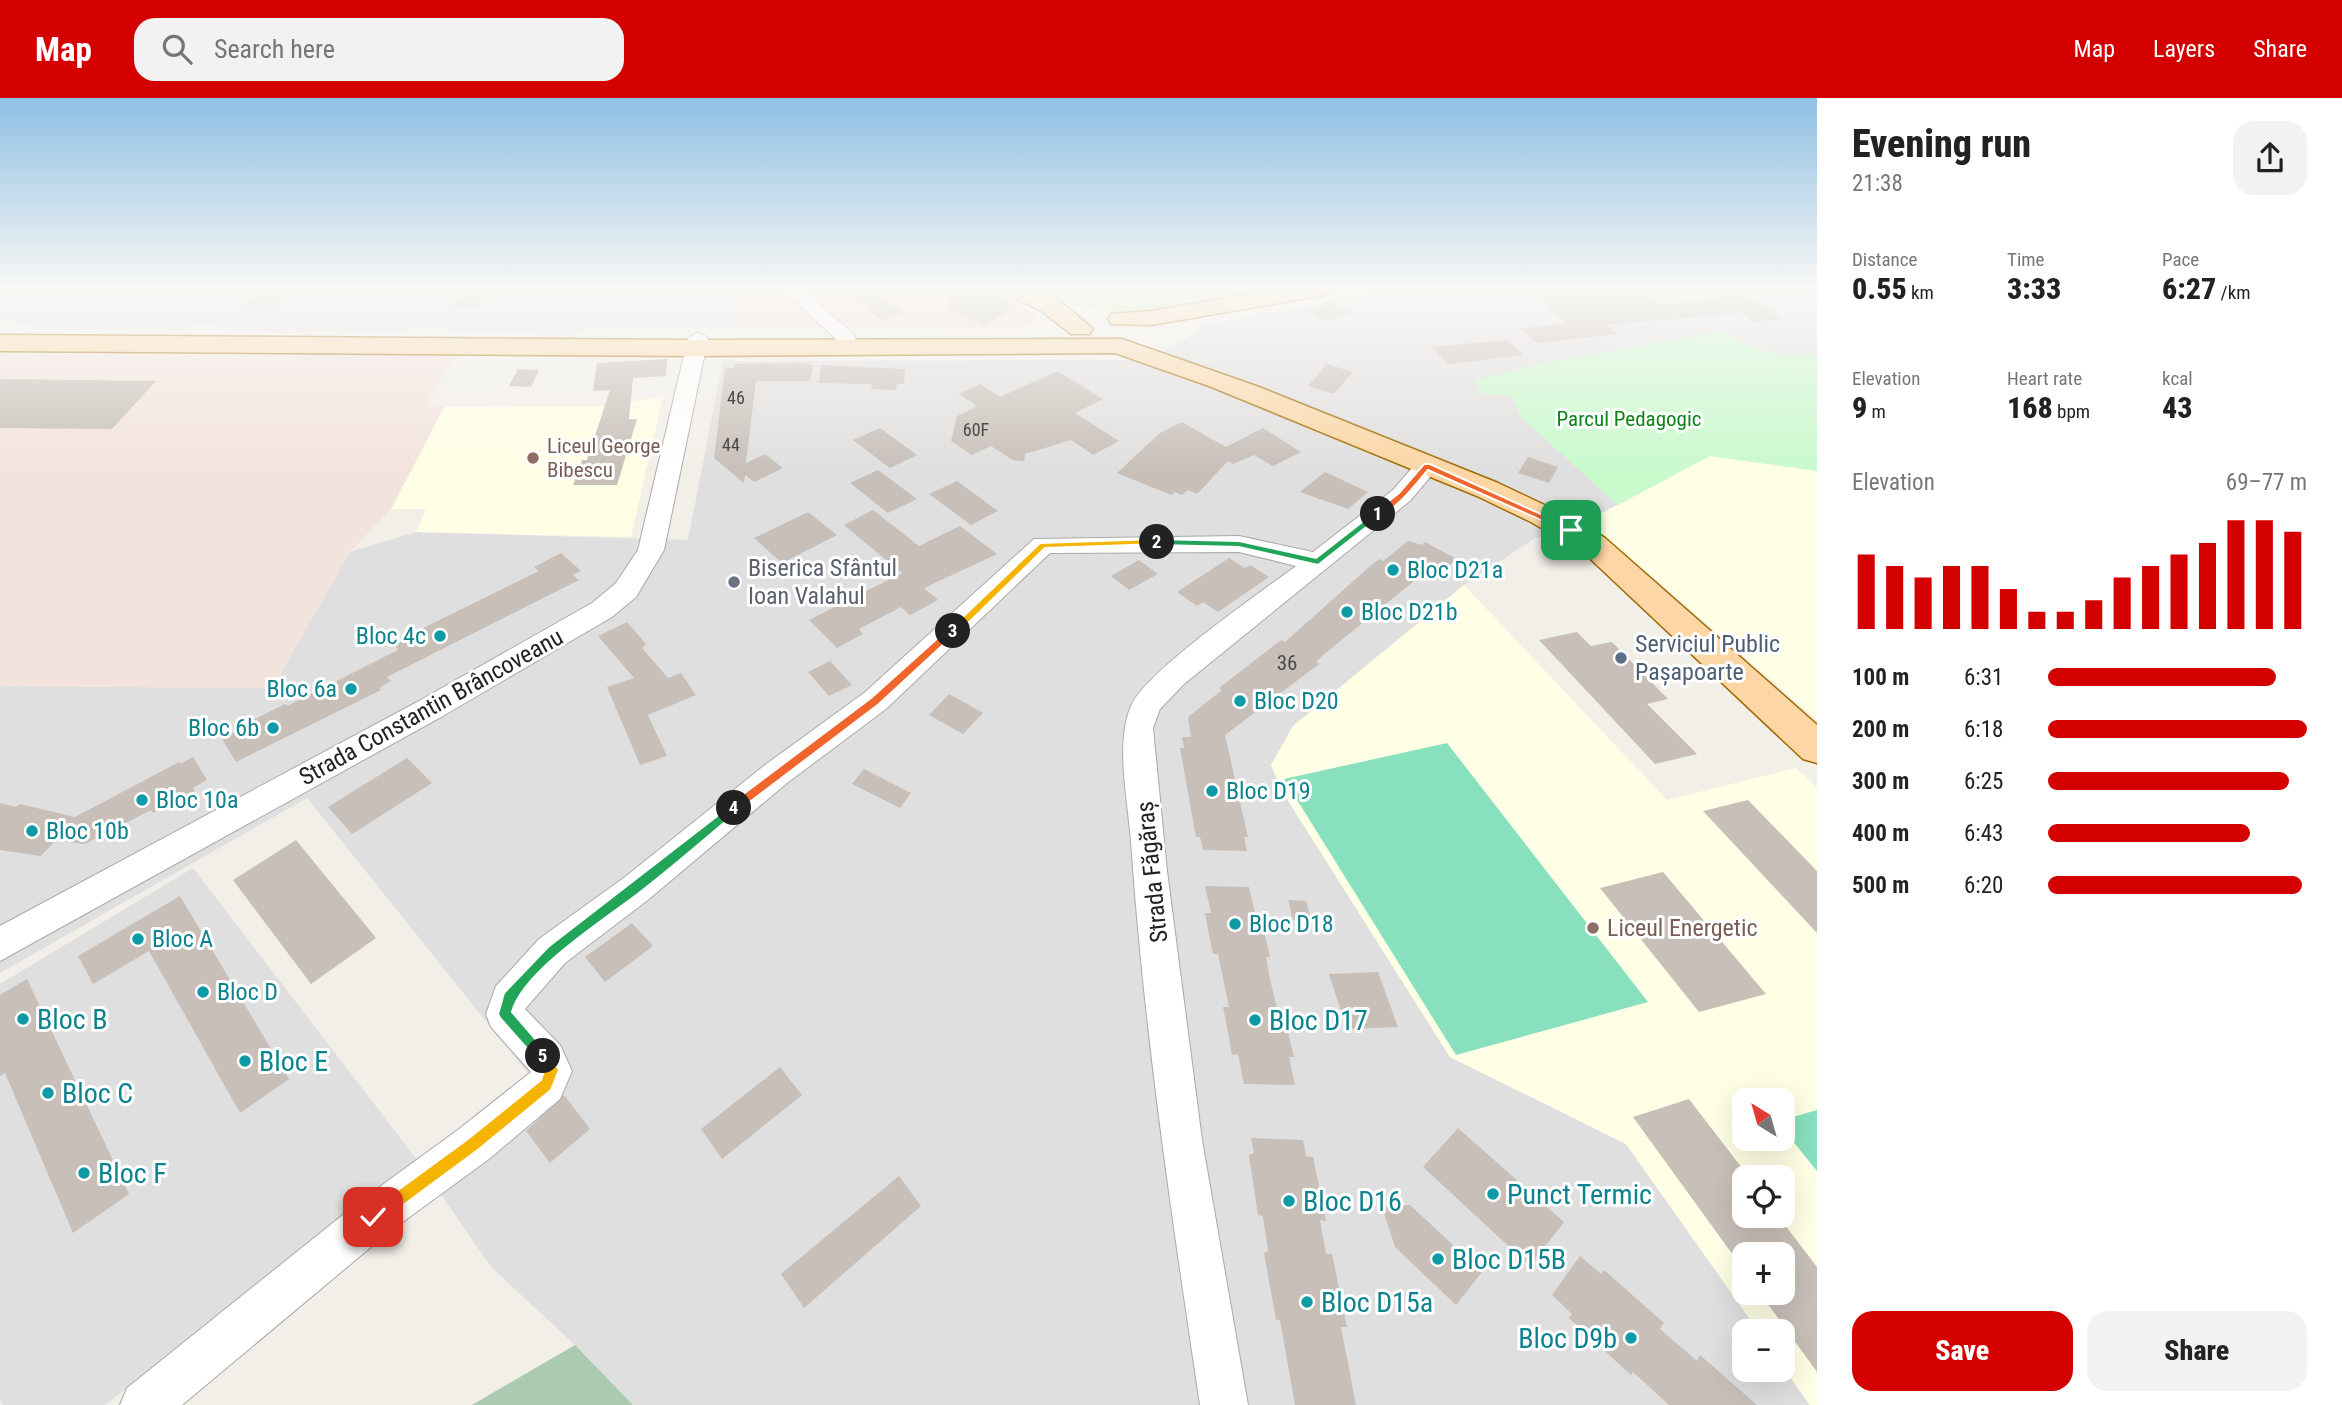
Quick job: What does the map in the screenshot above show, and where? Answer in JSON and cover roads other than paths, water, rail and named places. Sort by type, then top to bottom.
[{"type":"main road","points":[[1148,350],[1545,517],[1594,545],[1817,748]]},
{"type":"main road","points":[[1172,350],[1204,372]]},
{"type":"street","name":"Strada Constantin Brâncoveanu","points":[[1,944],[430,709],[602,610],[626,590],[651,550],[695,350]]},
{"type":"street","name":"Strada Făgăraș","points":[[1224,1405],[1181,1140],[1150,871],[1138,728],[1147,704],[1174,676],[1402,495],[1427,466]]},
{"type":"street","points":[[144,1405],[373,1217],[474,1144],[546,1085],[552,1070],[546,1059],[505,1014],[509,998],[552,951],[903,678],[1043,545],[1239,544],[1318,562]]},
{"type":"place","name":"Liceul George Bibescu","points":[[533,458]]},
{"type":"place","name":"Bloc D21a","points":[[1393,570]]},
{"type":"place","name":"Biserica Sfântul Ioan Valahul","points":[[734,582]]},
{"type":"place","name":"Bloc D21b","points":[[1347,612]]},
{"type":"place","name":"Bloc 4c","points":[[440,636]]},
{"type":"place","name":"Serviciul Public Pașapoarte","points":[[1621,658]]},
{"type":"place","name":"Bloc 6a","points":[[351,689]]},
{"type":"place","name":"Bloc D20","points":[[1240,701]]},
{"type":"place","name":"Bloc 6b","points":[[273,728]]},
{"type":"place","name":"Bloc D19","points":[[1212,791]]},
{"type":"place","name":"Bloc 10a","points":[[142,800]]},
{"type":"place","name":"Bloc 10b","points":[[32,831]]},
{"type":"place","name":"Bloc D18","points":[[1235,924]]},
{"type":"place","name":"Liceul Energetic","points":[[1593,928]]},
{"type":"place","name":"Bloc A","points":[[138,939]]},
{"type":"place","name":"Bloc D","points":[[203,992]]},
{"type":"place","name":"Bloc B","points":[[23,1019]]},
{"type":"place","name":"Bloc D17","points":[[1255,1020]]},
{"type":"place","name":"Bloc E","points":[[245,1061]]},
{"type":"place","name":"Bloc C","points":[[48,1093]]},
{"type":"place","name":"Bloc F","points":[[84,1173]]},
{"type":"place","name":"Punct Termic","points":[[1493,1194]]},
{"type":"place","name":"Bloc D16","points":[[1289,1201]]},
{"type":"place","name":"Bloc D15B","points":[[1438,1259]]},
{"type":"place","name":"Bloc D15a","points":[[1307,1302]]},
{"type":"place","name":"Bloc D9b","points":[[1631,1338]]},
{"type":"park label","name":"Parcul Pedagogic","points":[[1629,419]]}]
